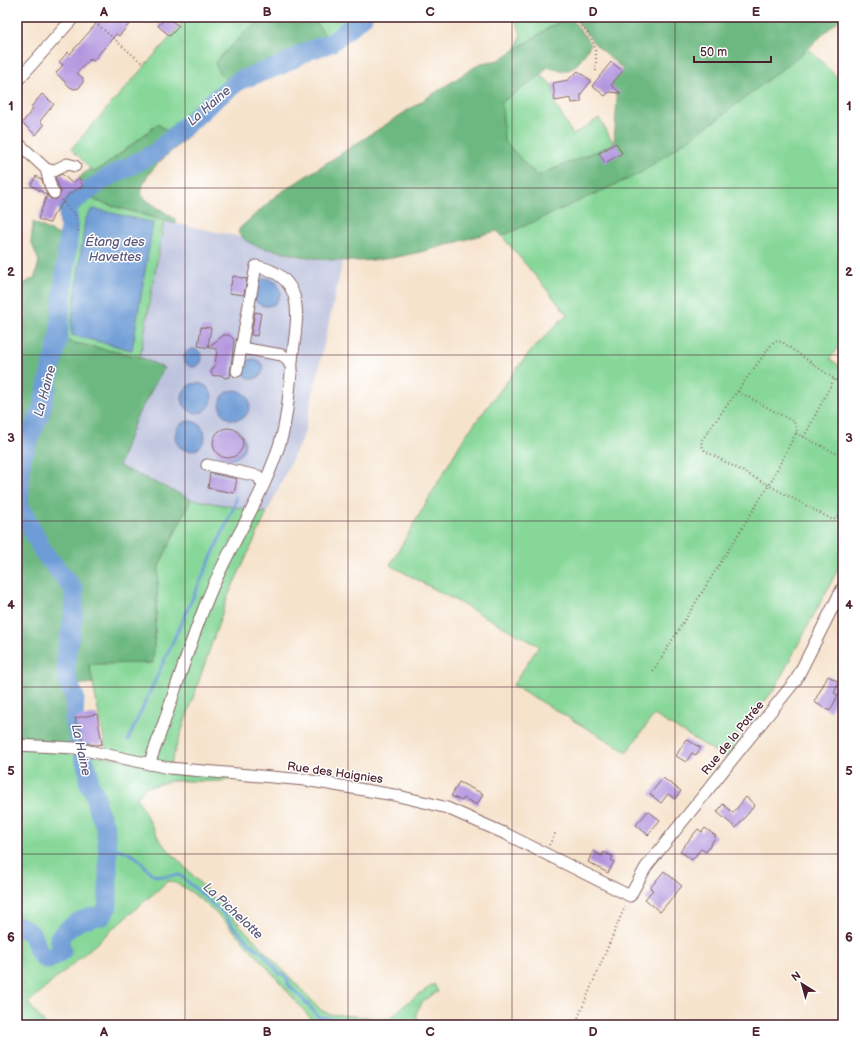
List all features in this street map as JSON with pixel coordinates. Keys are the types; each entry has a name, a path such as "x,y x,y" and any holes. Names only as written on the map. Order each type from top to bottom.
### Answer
{"street":[{"path":"17,81 74,17"},
{"path":"17,142 46,169 54,171 67,164 75,166"},
{"path":"46,169 50,188 54,193"},
{"path":"150,764 208,598 263,485 282,436 298,320 298,305 289,284 280,275 268,268 256,266 237,371"},
{"path":"242,348 282,356 286,358 292,368"},
{"path":"207,465 258,476 263,485"},
{"name":"Rue de la Potrée","path":"630,896 646,867 796,680 843,587"},
{"name":"Rue des Haignies","path":"17,745 75,748 150,764 201,772 305,780 394,794 447,808 545,853 630,896"}],"path":[{"path":"89,17 142,63"},
{"path":"574,17 594,43 596,50 596,71"},
{"path":"67,206 76,216 79,234"},
{"path":"843,385 777,340 771,343 701,441 707,452 832,520 838,517 843,507"},
{"path":"804,437 834,379"},
{"path":"653,671 769,485 796,433 797,429 794,422 737,391"},
{"path":"796,433 843,457"},
{"path":"545,853 556,832"},
{"path":"575,1025 630,896"}],"shaded area":[{"path":"164,221 241,237 253,245 306,258 343,260 304,434 267,513 191,499 119,466 136,418 163,368 140,357"}],"green space":[{"path":"180,17 217,17 220,20 223,17 277,17 262,19 308,48 328,40 313,17 373,17 349,31 329,49 248,82 226,99 182,142 158,124 103,167 94,172 71,149 181,25 177,21"},
{"path":"277,17 313,17 328,40 308,48 278,64 231,80 222,76 218,71 215,62 256,21"},
{"path":"512,17 566,17 516,49 520,39 520,29"},
{"path":"566,17 570,17 591,44 578,63 574,67 563,70 556,70 547,67 541,75 502,102 504,141 537,176 614,144 617,99 612,84 623,69 594,43 574,17 842,17 805,51 719,118 639,174 502,236 497,231 436,248 390,258 363,261 339,261 290,254 261,247 246,240 238,232 240,228 277,195 481,63 499,60"},
{"path":"808,48 843,83 843,342 830,359 843,368 843,560 774,690 737,735 743,739 728,759 654,715 627,752 513,685 539,646 390,565 465,436 529,353 567,314 502,236 520,227"},
{"path":"541,75 553,86 555,104 573,135 599,118 614,144 537,176 504,141 502,102"},
{"path":"158,124 182,142 151,172 146,179 141,194 145,199 175,219 176,224 96,201 79,178 90,168 94,172 103,167"},
{"name":"Étang des Havettes","path":"89,195 96,201 164,221 140,357 65,341 74,251 68,249 59,235 73,209"},
{"path":"33,222 59,235 68,249 74,250 65,341 140,357 164,368 136,418 119,466 191,499 159,566 153,663 89,664 93,683 67,686 73,697 72,723 78,745 17,745 17,344 27,313 17,309 17,288 35,277 39,261 31,242"},
{"path":"191,499 267,513 228,596 169,768 107,755 89,664 153,663 159,566"},
{"path":"17,748 50,748 238,778 214,781 173,781 145,787 137,798 160,841 321,1010 329,1014 389,1019 408,1002 434,984 438,992 424,1000 416,1014 420,1025 316,1025 267,967 223,920 202,901 183,887 168,881 28,1003 46,1025 17,1025"}],"water":[{"name":"Étang des Havettes","path":"92,209 153,223 132,350 72,335 71,328 85,220"},
{"path":"268,278 277,283 281,293 276,303 270,306 265,306 254,300 259,280"},
{"path":"189,349 197,349 202,354 200,365 197,367 189,367 184,362 184,354"},
{"path":"253,359 260,362 263,369 260,376 253,379 246,376 243,369 246,362"},
{"path":"197,383 203,384 211,392 211,404 203,412 197,413 191,412 183,404 182,398 183,392 191,384"},
{"path":"235,390 246,394 250,405 246,416 235,420 224,416 220,405 224,394"},
{"path":"190,421 201,425 205,436 201,447 190,451 179,447 175,436 179,425"},
{"path":"230,429 241,433 245,444 241,455 230,459 219,455 215,444 219,433"}],"building":[{"path":"102,17 125,17 131,22 119,36 116,34 93,61 90,59 77,73 83,78 83,82 79,88 74,89 56,73 63,65 59,62 68,52 70,54"},
{"path":"166,17 179,26 170,36 158,26"},
{"path":"611,62 623,71 611,85 621,93 609,92 605,96 592,86"},
{"path":"578,71 591,81 581,94 581,102 572,103 571,98 555,101 553,83 568,80"},
{"path":"42,94 54,104 40,121 44,125 36,135 22,123 33,109 31,107"},
{"path":"616,143 622,153 605,163 599,153"},
{"path":"62,174 72,183 79,178 83,186 69,194 54,214 50,223 38,219 47,195 31,185 36,176 42,180 48,197 51,199 57,199 61,192 55,177"},
{"path":"233,276 247,279 244,295 229,293"},
{"path":"255,312 261,313 257,336 251,335"},
{"path":"201,327 211,328 208,347 224,335 229,335 234,339 230,377 225,378 221,375 212,375 211,371 215,366 217,349 198,346"},
{"path":"228,428 239,432 243,443 239,454 228,458 217,454 213,443 217,432"},
{"path":"210,473 237,479 234,493 208,488"},
{"path":"828,676 839,682 834,693 838,695 830,711 814,702"},
{"path":"97,714 102,744 96,745 83,743 75,718"},
{"path":"686,739 701,748 696,755 692,753 686,762 676,756"},
{"path":"663,778 681,791 675,799 668,794 661,803 650,794"},
{"path":"459,782 483,794 477,805 464,798 462,801 451,796"},
{"path":"746,797 755,805 736,828 717,812 723,804 733,813"},
{"path":"648,811 660,820 648,835 636,825"},
{"path":"705,828 716,836 706,852 701,849 692,860 680,851 698,829 702,832"},
{"path":"593,851 602,856 604,852 613,857 611,860 614,862 608,873 588,862"},
{"path":"664,871 682,886 660,912 645,899 653,890 650,888"}],"waterway":[{"name":"La Haine","path":"17,927 19,926 30,933 35,940 38,951 48,960 62,951 59,938 68,929 84,919 102,916 108,906 108,855 105,826 96,805 96,796 88,782 89,775 74,721 75,697 69,685 66,671 66,656 74,614 74,589 44,553 19,505 22,457 41,411 58,340 69,231 68,209 71,203 105,179 155,153 213,101 240,80 279,66 310,50 331,43 363,17"},
{"path":"128,740 235,505 236,497"},
{"name":"La Pichelotte","path":"108,848 121,850 135,856 154,875 180,875 224,914 231,924 254,947 262,952 280,974 283,974 288,980 288,984 313,1010 324,1025"},
{"path":"320,1017 386,1025"}]}
